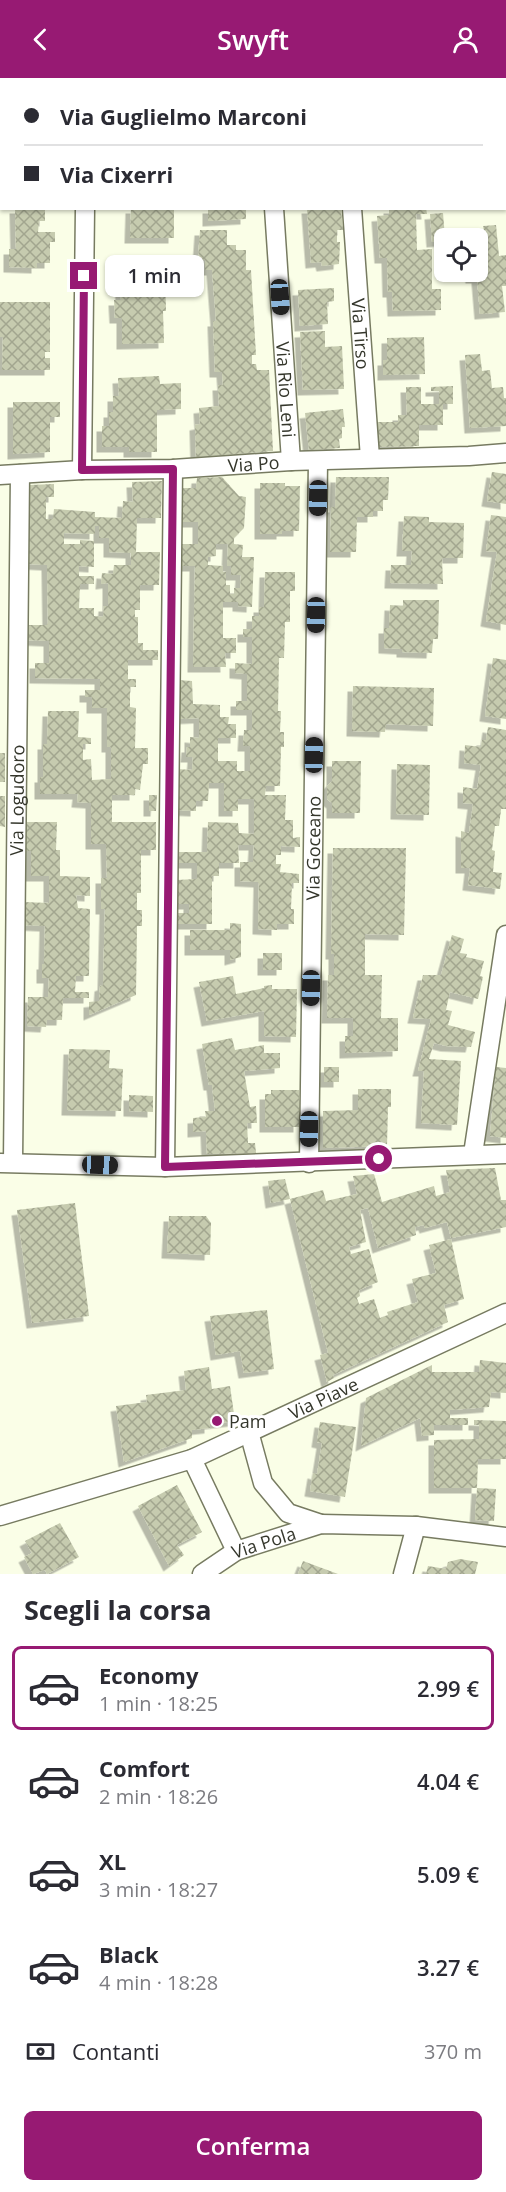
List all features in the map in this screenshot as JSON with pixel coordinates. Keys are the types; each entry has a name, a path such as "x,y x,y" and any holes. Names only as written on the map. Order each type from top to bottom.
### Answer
{"street":[{"path":"82,470 85,210"},
{"name":"Via Rio Leni","path":"274,210 291,461"},
{"name":"Via Tirso","path":"352,210 370,458"},
{"name":"Via Po","path":"0,475 506,453"},
{"name":"Via Goceano","path":"309,1163 318,461"},
{"path":"165,1167 173,469"},
{"name":"Via Logudoro","path":"6,1163 20,474"},
{"path":"473,1154 506,935"},
{"path":"6,1163 165,1167 506,1154"},
{"name":"Via Piave","path":"0,1516 192,1459 506,1313"},
{"name":"Via Pola","path":"249,1432 262,1483 288,1513 321,1524 416,1526 506,1537"},
{"name":"Via Pola","path":"192,1459 236,1551 321,1524"},
{"path":"403,1574 416,1526"},
{"path":"202,1574 236,1551"}],"building":[{"path":"15,210 45,210 45,221 39,221 38,232 55,232 55,242 50,242 50,263 37,263 37,268 9,267 9,249 16,249"},
{"path":"131,210 174,210 174,238 130,238"},
{"path":"208,210 246,210 246,219 208,221"},
{"path":"307,210 341,210 343,230 337,230 337,242 340,242 339,264 322,266 321,262 311,263"},
{"path":"389,210 426,210 427,214 416,214 417,250 432,249 432,289 441,289 441,310 393,311 392,292 388,292 387,258 380,258 377,216 389,215"},
{"path":"443,213 444,228 434,228 434,242 432,242 430,214"},
{"path":"496,225 499,256 506,255 506,286 502,286 505,312 480,314 477,282 488,282 488,228 483,226"},
{"path":"200,230 227,230 227,245 236,245 236,250 246,250 246,270 251,270 256,355 252,355 252,364 256,364 257,370 269,370 273,451 196,457 195,425 200,424 199,408 219,406 218,385 223,385 222,372 215,372 213,321 216,321 212,270 205,270 205,260 198,259"},
{"path":"165,268 164,343 122,344 122,318 115,318 114,300 121,300 120,270"},
{"path":"334,288 334,301 327,302 328,324 300,326 298,290"},
{"path":"0,302 50,302 50,352 45,352 45,358 50,358 50,370 2,370 3,337 0,337"},
{"path":"325,331 325,347 342,346 344,389 303,390 300,332"},
{"path":"424,337 425,374 383,375 383,360 387,360 387,338"},
{"path":"480,354 482,371 490,370 492,388 503,387 504,398 506,398 506,426 470,428 465,355"},
{"path":"159,376 160,384 181,383 181,409 157,410 157,452 129,452 129,447 102,447 102,426 109,426 109,412 113,412 113,396 119,396 118,378"},
{"path":"453,386 453,404 443,404 443,425 419,425 419,446 378,447 376,422 398,422 398,415 407,415 406,387 421,387 421,404 439,404 439,391 431,391 431,387"},
{"path":"13,402 60,402 60,417 50,417 50,452 13,454"},
{"path":"343,409 345,427 342,427 342,438 339,439 340,448 309,450 305,413"},
{"path":"492,472 506,474 506,504 487,501"},
{"path":"222,477 239,496 246,497 244,528 234,538 234,544 243,545 242,557 254,557 252,607 238,606 238,602 223,602 223,638 236,638 236,653 225,653 226,667 193,667 195,566 180,566 181,544 198,544 198,522 181,522 182,488 196,488 197,478","holes":["216,544 228,544 227,566 231,566 231,575 241,575 240,588 234,588 234,594 230,594 230,585 226,585 226,572 223,572 223,566 208,565 208,557 216,556"]},
{"path":"336,477 389,477 388,500 383,500 383,511 373,511 373,517 357,517 356,552 330,552 331,507 335,507"},
{"path":"162,481 161,518 137,518 136,552 160,552 159,585 140,585 140,610 135,610 135,617 138,617 138,643 143,643 143,650 158,650 158,660 128,660 128,679 136,679 136,687 130,687 130,707 136,708 135,748 148,748 148,764 143,764 140,790 135,789 135,795 112,795 112,822 156,822 156,850 141,850 141,893 137,893 137,910 142,910 142,926 137,926 136,995 89,1015 89,1002 99,1001 100,986 103,985 105,909 101,909 101,878 107,878 106,844 91,844 91,803 77,802 78,794 40,794 40,777 43,777 43,744 47,744 48,711 79,711 78,737 91,738 91,744 83,744 83,760 91,759 92,780 111,779 111,747 107,747 107,708 92,708 92,697 85,697 85,690 100,690 100,679 35,678 35,663 49,663 49,641 27,640 28,625 48,625 47,565 29,564 30,485 54,484 54,497 46,497 46,519 53,519 54,509 95,512 95,517 122,518 123,501 133,502 132,482","holes":["95,526 99,526 99,538 109,538 109,552 131,553 131,565 114,565 113,574 102,573 101,584 108,583 108,606 104,606 103,617 94,616 94,608 79,608 80,584 94,584 94,576 79,576 79,566 94,567 94,541 80,540 80,544 64,544 64,533 95,534"]},
{"path":"260,483 285,483 285,486 300,486 299,531 260,534"},
{"path":"491,515 506,517 506,625 486,621 497,552 486,551"},
{"path":"404,516 429,517 429,522 464,523 463,558 442,558 443,584 390,583 391,565 411,565 412,551 402,551"},
{"path":"265,572 295,572 295,591 290,591 290,622 285,622 284,658 279,658 278,711 281,711 280,732 284,732 284,747 281,747 280,786 266,786 265,795 286,795 285,820 293,820 293,838 300,837 300,847 281,846 281,855 276,855 276,864 281,864 280,872 299,874 299,883 292,883 291,909 294,909 294,924 277,924 277,930 258,929 259,882 240,881 240,862 253,862 254,845 238,845 239,863 219,863 219,876 212,876 212,924 175,924 175,913 189,913 189,904 176,904 176,880 197,879 197,863 176,863 176,852 207,852 208,822 238,823 239,833 254,834 254,799 238,799 238,811 224,811 224,783 209,783 208,801 196,801 196,811 176,810 177,769 192,770 193,757 186,757 187,747 190,747 190,737 199,738 199,718 178,719 178,680 192,681 193,704 220,705 220,717 229,717 228,724 236,724 236,738 218,738 218,761 237,761 237,771 250,771 250,746 243,746 244,730 252,730 252,710 236,710 236,701 247,701 247,674 235,673 235,663 252,664 252,637 243,637 243,629 252,629 252,616 259,616 259,607 264,607"},
{"path":"403,600 439,600 438,639 433,639 432,653 402,652 402,649 384,648 384,628 389,628 390,605 403,606"},
{"path":"493,658 506,660 506,719 485,716"},
{"path":"353,686 434,688 433,726 386,724 385,732 352,731"},
{"path":"488,727 506,730 506,809 501,809 499,826 495,826 492,850 495,851 493,872 502,873 500,889 468,885 470,868 461,868 461,831 469,833 473,804 463,803 463,787 477,789 481,765 464,763 465,745 481,747 482,740 486,740"},
{"path":"0,753 5,753 5,782 0,782"},
{"path":"332,761 361,761 360,813 332,813 332,803 327,799 327,786 332,781"},
{"path":"397,764 430,765 429,815 396,814"},
{"path":"149,795 157,795 156,811 149,811"},
{"path":"0,796 5,796 5,827 0,826"},
{"path":"25,822 57,822 56,850 60,850 60,876 90,877 90,896 76,895 78,908 90,909 89,976 76,976 75,992 89,992 89,998 63,998 62,1020 47,1020 46,1027 27,1026 28,997 48,997 49,978 42,978 45,926 24,925 24,902 49,903 49,876 31,876 31,851 25,851"},
{"path":"333,848 406,848 404,935 365,934 365,975 382,975 381,1018 398,1018 398,1051 345,1053 345,1036 353,1036 353,1018 327,1018 328,975 334,975 334,954 331,954"},
{"path":"230,923 241,924 241,957 230,960 230,950 190,950 190,930 230,930"},
{"path":"452,935 464,939 460,953 467,954 466,957 484,961 478,999 450,992 446,1010 452,1011 448,1025 475,1032 471,1047 434,1043 429,1059 461,1061 457,1125 421,1123 424,1071 418,1071 431,1019 413,1018 423,975 441,975"},
{"path":"263,953 282,953 282,970 263,970"},
{"path":"233,976 236,994 272,985 272,989 297,989 296,1037 264,1036 264,1011 207,1021 199,982"},
{"path":"232,1038 235,1050 264,1045 264,1053 280,1053 280,1068 244,1071 250,1107 256,1106 257,1123 247,1123 248,1143 255,1143 256,1153 207,1154 206,1131 193,1132 193,1118 206,1117 205,1111 215,1111 212,1085 209,1085 202,1044"},
{"path":"69,1049 110,1050 109,1068 123,1069 121,1111 67,1110"},
{"path":"324,1067 339,1067 339,1082 324,1082"},
{"path":"496,1067 506,1068 506,1138 490,1136"},
{"path":"358,1089 391,1089 387,1146 323,1148 323,1111 358,1110"},
{"path":"271,1090 299,1090 299,1127 265,1127 265,1094 271,1094"},
{"path":"129,1095 153,1096 153,1112 129,1111"},
{"path":"495,1168 501,1200 506,1200 506,1227 451,1238 447,1222 425,1228 424,1225 415,1227 416,1235 378,1248 368,1208 360,1210 366,1242 349,1247 351,1254 369,1249 378,1282 359,1290 360,1296 357,1298 359,1304 374,1299 380,1318 388,1315 387,1312 418,1302 412,1279 436,1273 429,1245 451,1239 464,1299 444,1305 448,1322 333,1375 334,1378 327,1382 320,1355 328,1353 290,1199 323,1190 326,1201 357,1194 353,1176 374,1174 382,1202 434,1186 436,1196 450,1192 446,1170"},
{"path":"285,1179 290,1199 271,1203 268,1181"},
{"path":"75,1203 89,1316 32,1323 17,1210"},
{"path":"169,1216 206,1216 211,1223 210,1255 167,1253"},
{"path":"267,1310 274,1369 244,1373 240,1351 216,1355 210,1316"},
{"path":"480,1360 506,1363 506,1393 491,1392 489,1407 450,1410 450,1418 468,1418 468,1425 434,1425 434,1435 422,1436 420,1418 361,1446 366,1398 432,1365 432,1372 479,1372"},
{"path":"209,1367 212,1389 230,1386 235,1421 210,1424 210,1428 192,1430 192,1438 124,1462 116,1406 147,1402 146,1395 186,1390 184,1371"},
{"path":"474,1420 506,1421 506,1459 478,1459 477,1488 434,1488 434,1440 479,1439 479,1425 474,1425"},
{"path":"320,1422 356,1427 345,1497 310,1491 313,1473 317,1474 322,1443 317,1442"},
{"path":"177,1485 202,1532 177,1545 184,1555 169,1566 138,1506"},
{"path":"477,1488 496,1489 494,1521 475,1520"},
{"path":"60,1523 79,1557 47,1574 45,1570 33,1574 24,1557 32,1553 25,1541"},
{"path":"460,1559 478,1562 475,1574 426,1574 428,1566 446,1569 448,1562"},
{"path":"303,1561 338,1574 298,1574"}],"place":[{"name":"Pam","path":"217,1421"}],"route":[{"path":"84,276 82,470 173,469 165,1167 379,1159"}]}
